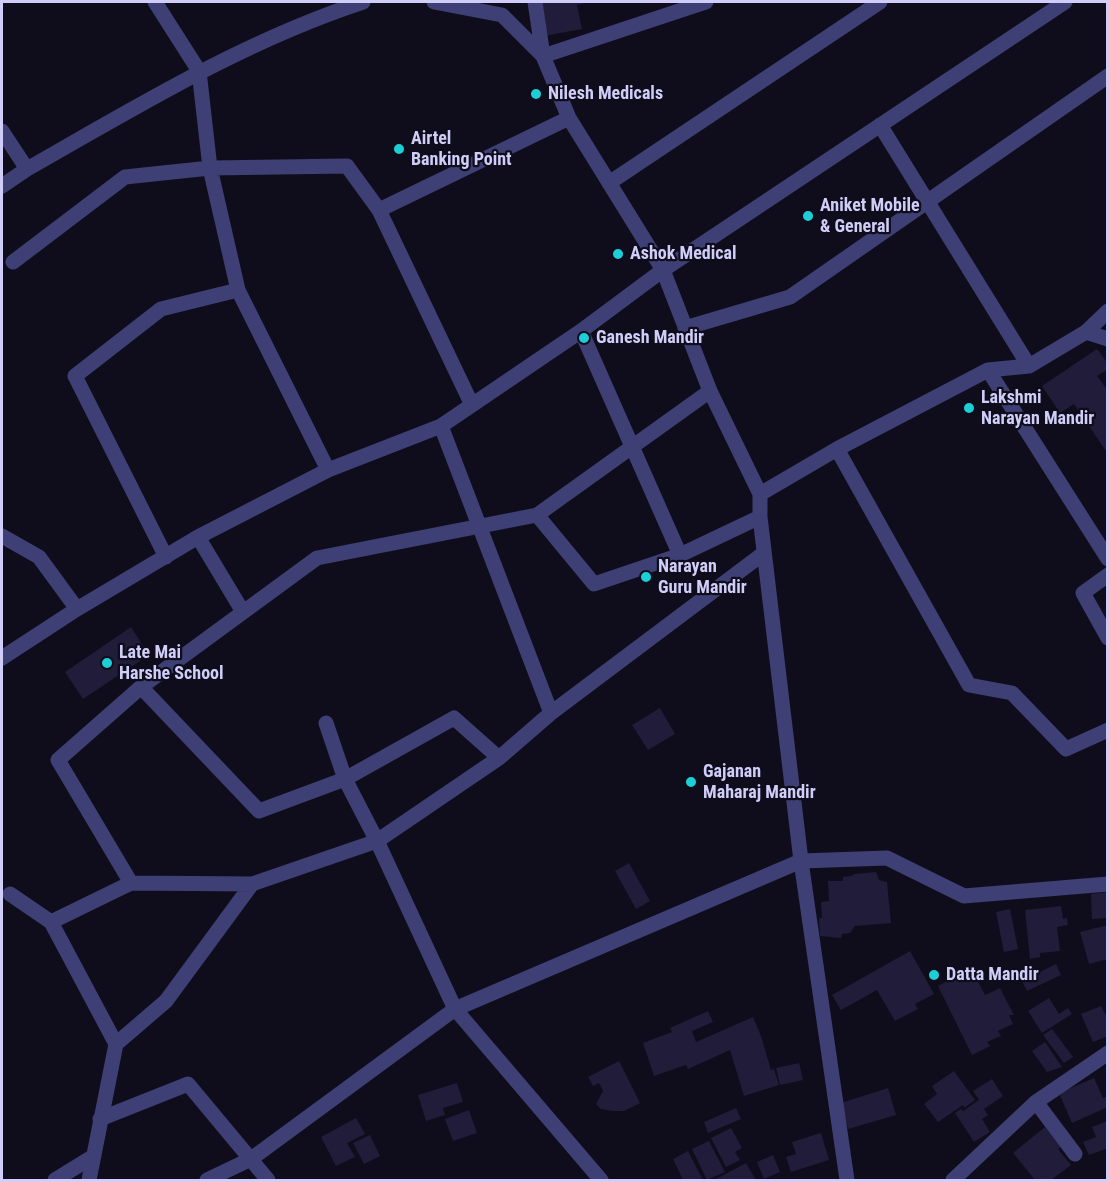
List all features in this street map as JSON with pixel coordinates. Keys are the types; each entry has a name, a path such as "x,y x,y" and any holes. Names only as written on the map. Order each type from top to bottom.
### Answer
{"street":[{"path":"155,2 199,71 210,168 238,290 328,470"},
{"path":"2,186 27,169 199,71 327,7 363,2"},
{"path":"434,2 502,15 543,56"},
{"path":"535,2 543,56 569,118 663,270 710,391 759,494 764,554 801,861 847,1180"},
{"path":"543,56 706,2"},
{"path":"609,183 880,2"},
{"path":"2,658 77,609 198,537 328,470 441,426 581,331 663,270 1065,2"},
{"path":"685,328 790,297 1107,76"},
{"path":"379,210 569,118"},
{"path":"880,125 1029,366"},
{"path":"2,131 27,169"},
{"path":"13,262 125,177 210,168 347,166 379,210 472,405"},
{"path":"165,557 75,376 161,309 238,290"},
{"path":"759,494 837,449 988,370 1029,366 1086,332 1107,311"},
{"path":"581,331 680,555"},
{"path":"1086,332 1107,339"},
{"path":"988,370 1107,559"},
{"path":"131,883 58,760 141,687 317,558 537,515 710,391"},
{"path":"441,426 551,713"},
{"path":"837,449 969,685 1012,693 1066,749 1107,730"},
{"path":"537,515 594,584 680,555 760,517"},
{"path":"2,536 39,557 77,609"},
{"path":"198,537 243,612"},
{"path":"51,922 131,883 252,884 377,841 499,758 551,713 764,554"},
{"path":"1107,575 1083,593 1107,638"},
{"path":"141,687 259,811 345,778 454,718 499,758"},
{"path":"326,723 345,778 377,841 455,1009 601,1180"},
{"path":"207,1180 251,1159 455,1009 801,861 886,858 964,896 1107,884"},
{"path":"89,1180 116,1044 166,1001 252,884"},
{"path":"4,891 51,922 116,1044"},
{"path":"953,1180 1036,1101 1107,1053"},
{"path":"100,1119 188,1084 267,1180"},
{"path":"1036,1101 1075,1154"},
{"path":"55,1180 94,1156"}],"building":[{"path":"538,2 589,2 577,5 582,29 544,36"},
{"path":"1097,349 1108,364 1108,369 1097,376 1108,391 1108,454 1074,404 1060,413 1042,386"},
{"name":"Late Mai Harshe School","path":"131,627 149,655 83,699 65,672"},
{"path":"660,708 675,734 648,750 632,725"},
{"path":"629,863 650,901 636,909 615,871"},
{"path":"876,872 879,880 887,882 891,923 855,926 850,933 842,934 841,938 820,936 821,902 829,901 828,881 843,881 843,877 854,874"},
{"path":"1108,892 1108,918 1092,919 1091,894"},
{"path":"1061,906 1063,919 1067,918 1068,925 1057,927 1060,951 1040,953 1040,957 1030,959 1025,910"},
{"path":"1010,909 1018,949 1004,952 996,912"},
{"path":"1108,925 1108,959 1089,964 1080,932"},
{"path":"910,951 934,994 915,1004 918,1009 895,1021 877,990 841,1010 832,995"},
{"path":"1056,964 1061,975 1027,991 1022,981"},
{"path":"970,966 985,995 1000,988 1014,1015 1009,1015 1013,1024 998,1031 1001,1036 987,1042 990,1046 972,1055 938,986 961,974 959,971"},
{"path":"1049,998 1059,1014 1068,1008 1072,1014 1042,1033 1028,1011"},
{"path":"1101,1006 1108,1020 1108,1036 1093,1042 1081,1014"},
{"path":"708,1011 713,1022 692,1031 696,1042 753,1017 771,1070 774,1069 779,1085 744,1096 730,1050 688,1069 686,1065 654,1076 643,1043 672,1032 670,1028"},
{"path":"1052,1029 1073,1057 1064,1063 1043,1035"},
{"path":"1045,1042 1062,1067 1047,1072 1032,1051"},
{"path":"619,1061 640,1103 624,1111 601,1109 596,1104 603,1091 599,1083 593,1086 588,1077"},
{"path":"799,1063 803,1080 780,1085 776,1068"},
{"path":"954,1071 975,1100 964,1108 963,1105 938,1122 924,1104 937,1094 932,1086"},
{"path":"1094,1078 1103,1098 1108,1096 1108,1107 1072,1123 1059,1093"},
{"path":"992,1079 1003,1096 984,1109 988,1115 982,1119 990,1132 974,1142 955,1113 961,1109 963,1111 979,1100 973,1091"},
{"path":"457,1083 463,1102 443,1108 445,1115 426,1121 418,1095"},
{"path":"888,1088 896,1115 848,1129 841,1103"},
{"path":"736,1108 741,1119 708,1133 704,1122"},
{"path":"469,1110 477,1133 453,1141 445,1119"},
{"path":"356,1118 365,1134 347,1143 355,1157 336,1166 321,1137"},
{"path":"1108,1121 1108,1148 1089,1155 1083,1142 1096,1137 1092,1127"},
{"path":"1045,1127 1061,1147 1058,1149 1071,1165 1051,1180 1035,1180 1013,1153"},
{"path":"731,1128 742,1148 735,1152 740,1160 726,1167 711,1138"},
{"path":"821,1133 829,1160 791,1172 786,1157 796,1154 792,1142"},
{"path":"370,1135 380,1156 364,1164 353,1143"},
{"path":"709,1141 725,1172 707,1180 692,1149"},
{"path":"688,1151 703,1180 683,1180 673,1159"},
{"path":"773,1155 780,1172 764,1179 757,1162"},
{"path":"746,1163 756,1180 714,1180"}],"place":[{"name":"Nilesh Medicals","path":"536,94"},
{"name":"Airtel Banking Point","path":"399,149"},
{"name":"Aniket Mobile & General","path":"808,216"},
{"name":"Ashok Medical","path":"618,254"},
{"name":"Ganesh Mandir","path":"584,338"},
{"name":"Lakshmi Narayan Mandir","path":"969,408"},
{"name":"Narayan Guru Mandir","path":"646,577"},
{"name":"Late Mai Harshe School","path":"107,663"},
{"name":"Gajanan Maharaj Mandir","path":"691,782"},
{"name":"Datta Mandir","path":"934,975"}]}
